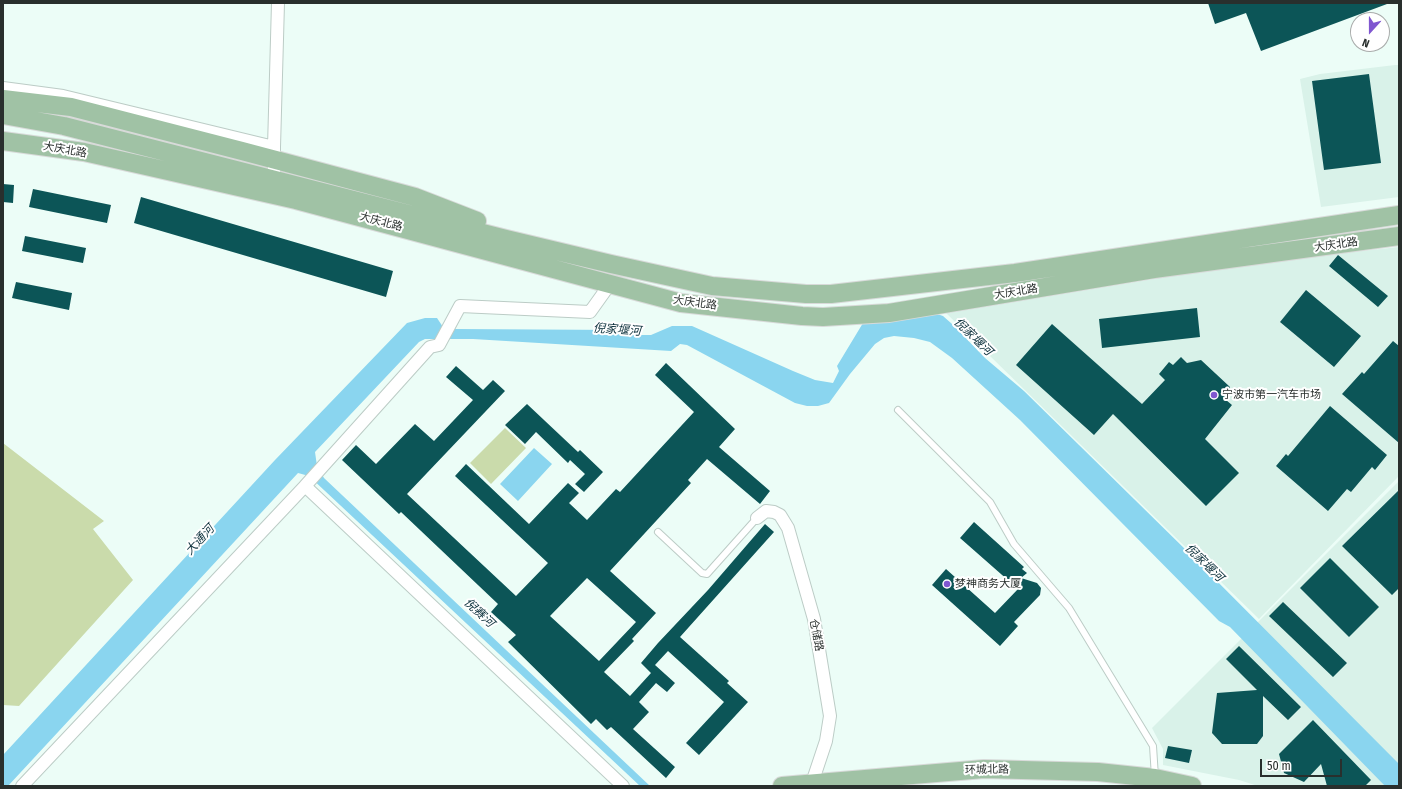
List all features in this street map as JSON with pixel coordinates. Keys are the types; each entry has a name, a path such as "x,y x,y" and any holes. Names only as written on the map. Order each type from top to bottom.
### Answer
{"main road":[{"path":"3,99 71,107 274,153 415,197 499,230 506,240"},
{"path":"3,115 64,126 275,188"},
{"name":"大庆北路","path":"3,141 84,152 275,188 712,286 806,294 832,294 1015,273 1399,215"},
{"name":"大庆北路","path":"275,188 384,223 681,303 823,317 889,313 1154,269 1399,236"},
{"name":"环城北路","path":"782,786 984,769 1098,772 1155,778 1192,786"}],"street":[{"path":"275,188 274,153 278,3"},
{"path":"3,88 63,96 274,153"},
{"path":"22,786 305,486 430,347 439,345 460,306 590,312 610,284"},
{"path":"305,486 623,786"},
{"name":"仓储路","path":"757,518 766,511 774,512 780,515 788,528 814,619 830,716 826,741 812,783"}],"lane":[{"path":"898,410 990,502 1014,544 1069,608 1153,746 1155,778"},
{"path":"658,532 702,573 707,574 757,518"}],"shaded area":[{"path":"1399,65 1399,197 1321,207 1300,79 1320,74"},
{"name":"宁波市第一汽车市场","path":"1399,247 1399,476 1259,619 946,313 1250,263"},
{"path":"1399,481 1399,786 1258,786 1239,780 1163,765 1163,749 1152,728"}],"green space":[{"path":"505,428 526,448 491,484 470,463"},
{"path":"3,443 104,521 93,529 133,580 19,706 3,705"}],"water":[{"name":"倪家堰河","path":"937,314 943,316 985,358 1024,391 1189,553 1399,764 1399,786 1385,786 1230,627 1219,621 1020,420 952,358 930,342 914,338 894,336 884,338 875,344 850,374 829,403 818,406 807,406 795,403 687,345 680,344 671,351 473,339 425,339 419,342 315,452 317,466 324,478 650,786 640,786 309,476 298,473 8,786 3,786 3,755 275,460 407,323 425,318 437,318 443,327 456,329 619,330 640,335 651,335 672,326 692,326 815,380 833,383 839,371 837,366 863,323"},
{"path":"534,448 552,464 518,501 500,484"}],"building":[{"path":"1208,3 1387,3 1366,12 1350,12 1350,18 1261,51 1246,13 1215,24"},
{"path":"1369,74 1381,163 1324,170 1312,81"},
{"path":"3,184 14,185 13,203 3,202"},
{"path":"33,189 111,205 107,223 29,207"},
{"path":"141,197 393,271 386,297 134,223"},
{"path":"25,236 86,248 83,263 22,251"},
{"path":"1338,255 1388,296 1378,307 1329,266"},
{"path":"16,282 72,293 69,310 12,298"},
{"path":"1306,290 1361,336 1334,367 1280,322"},
{"path":"1197,308 1200,337 1102,348 1099,319"},
{"path":"1052,324 1142,404 1165,380 1159,374 1169,362 1173,365 1181,357 1187,363 1201,360 1230,387 1226,400 1232,405 1205,439 1239,473 1206,506 1113,414 1094,435 1016,365"},
{"path":"1393,341 1399,346 1399,443 1342,394 1362,372 1364,374"},
{"path":"666,363 735,429 719,447 770,491 760,504 707,459 688,480 691,483 610,571 656,613 632,639 634,641 604,672 630,696 651,673 641,663 658,643 708,590 765,524 774,532 680,637 729,681 727,683 748,702 699,755 686,743 724,702 668,651 655,665 675,683 667,692 656,683 639,702 649,712 633,729 675,767 666,778 611,727 607,730 596,719 591,724 508,642 516,635 491,612 498,604 401,512 399,514 342,460 356,445 376,464 415,424 434,441 473,400 446,377 456,366 483,390 493,380 505,391 407,494 516,596 548,563 455,476 466,464 529,524 568,483 579,493 569,503 587,520 616,489 620,492 694,412 655,375","holes":["587,578 636,622 599,661 550,616"]},
{"path":"527,404 578,452 580,450 603,472 584,492 575,484 585,474 570,460 568,463 536,432 525,444 505,425"},
{"path":"1330,406 1387,455 1375,470 1372,467 1351,492 1347,489 1328,511 1276,466 1286,454 1288,456"},
{"path":"1399,490 1399,588 1392,595 1342,546"},
{"name":"梦神商务大厦","path":"974,522 1024,567 1022,569 1027,573 1021,578 1037,583 1041,588 1040,595 1014,622 1018,626 1000,646 932,585 946,569 995,613 1018,589 960,538"},
{"path":"1330,558 1379,607 1349,637 1300,588"},
{"path":"1283,602 1347,663 1333,677 1269,616"},
{"path":"1239,646 1301,707 1288,720 1263,696 1263,736 1257,744 1222,744 1212,733 1217,693 1257,690 1226,659"},
{"path":"1313,720 1371,780 1365,786 1327,786 1321,764 1304,782 1284,773 1279,754"},
{"path":"1168,746 1192,750 1189,763 1165,758"}],"place":[{"name":"宁波市第一汽车市场","path":"1214,395"},
{"name":"梦神商务大厦","path":"947,584"}],"water label":[{"name":"大通河","path":"200,540"},
{"name":"倪赛河","path":"479,613"}]}
